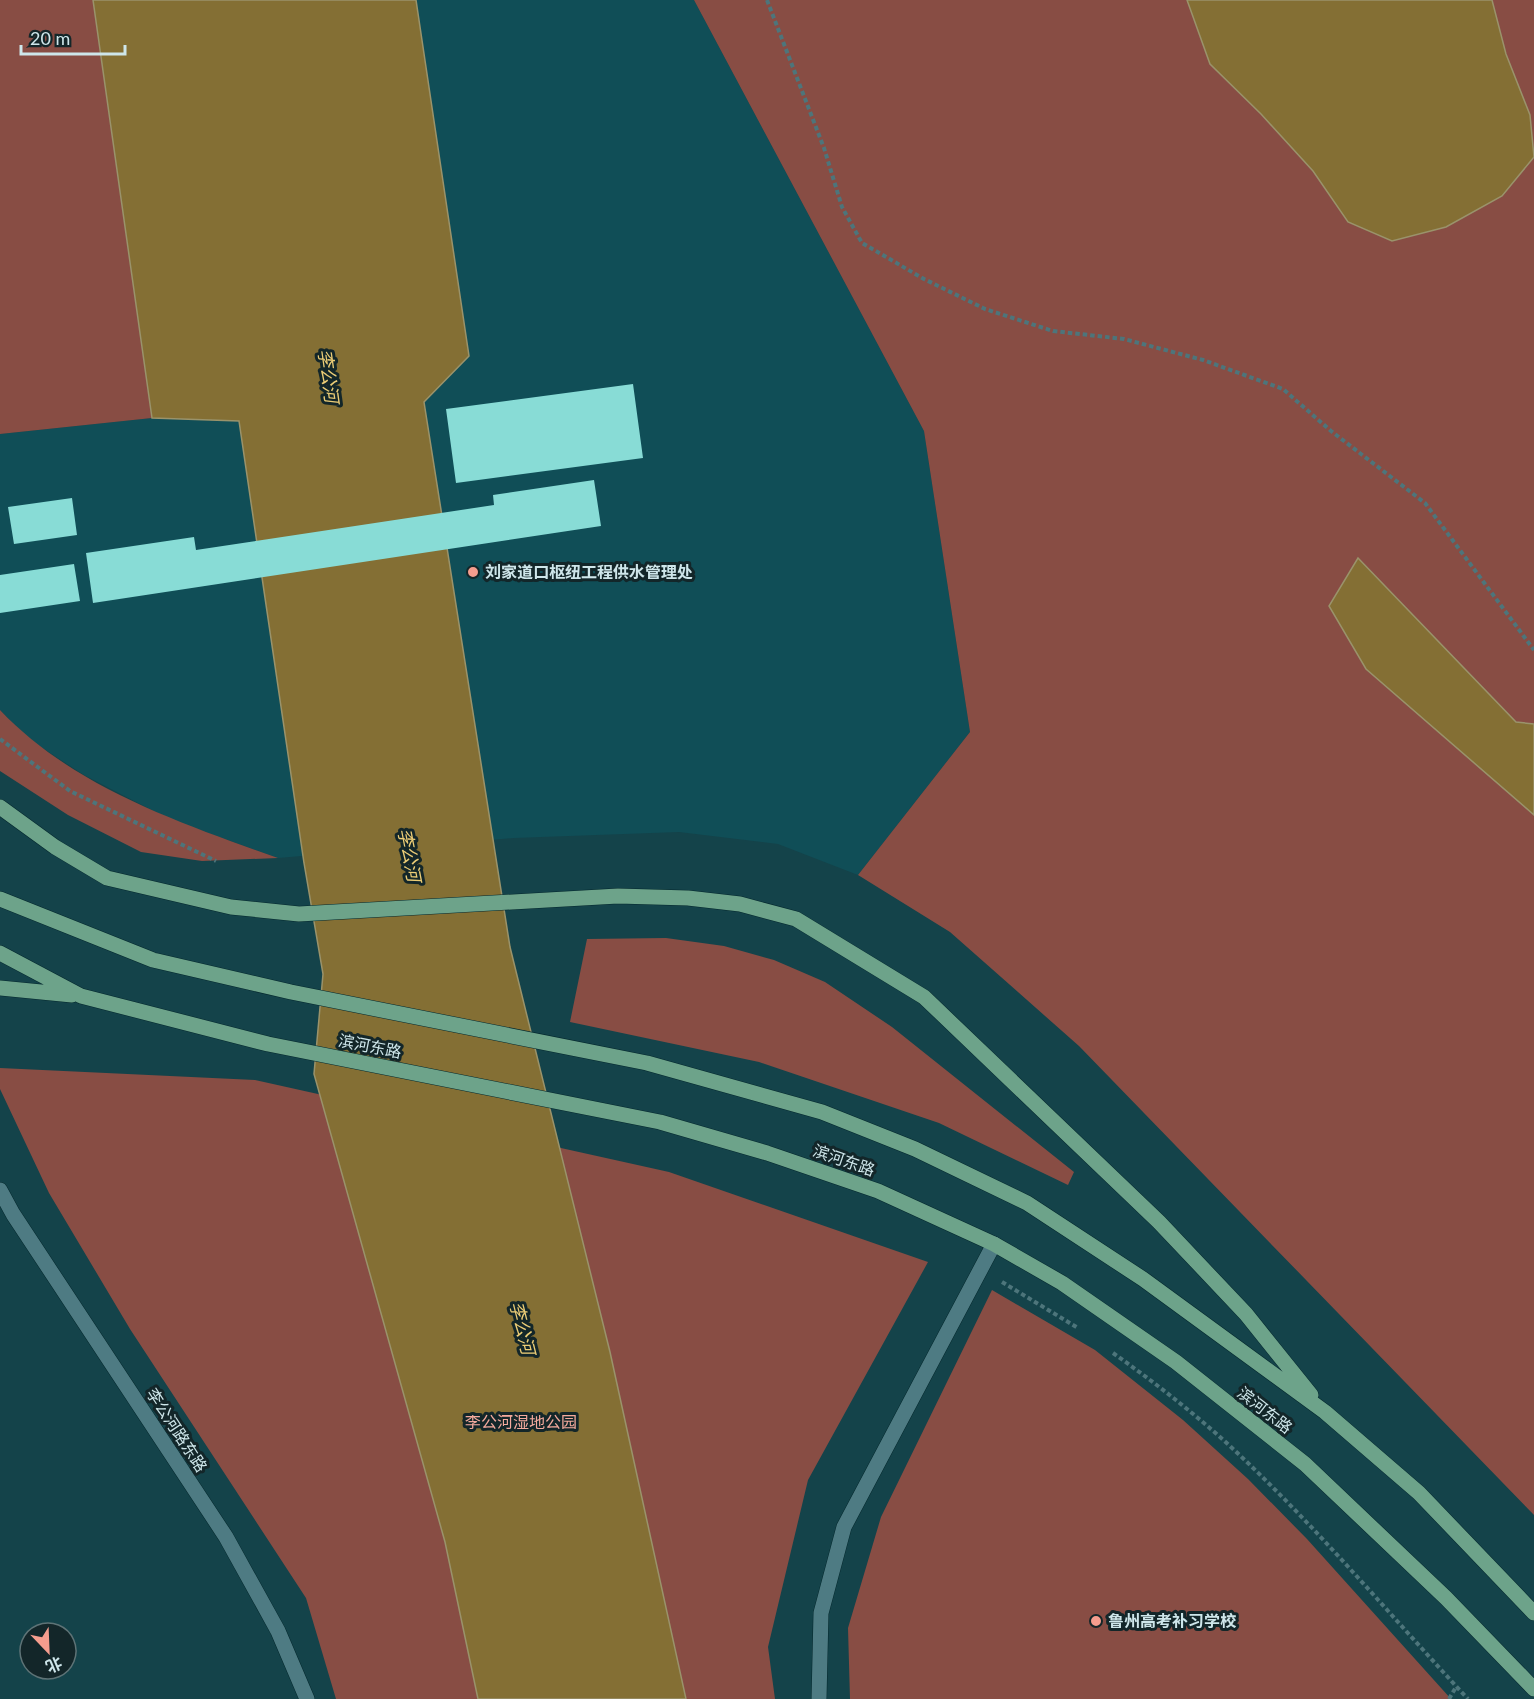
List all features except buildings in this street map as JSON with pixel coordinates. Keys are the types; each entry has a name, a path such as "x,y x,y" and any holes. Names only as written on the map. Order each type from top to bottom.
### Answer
{"main road":[{"path":"0,807 55,847 107,878 231,907 299,914 618,896 688,898 740,904 796,920 924,997 1159,1222 1246,1314 1324,1412"},
{"name":"滨河东路","path":"0,899 153,960 291,992 647,1063 822,1112 915,1149 1027,1203 1143,1280 1324,1412 1419,1493 1534,1614"},
{"name":"滨河东路","path":"0,953 81,996 268,1044 660,1122 767,1153 878,1191 994,1244 1062,1283 1176,1362 1305,1464 1446,1598 1534,1689"},
{"path":"0,988 81,996"}],"street":[{"name":"李公河路东路","path":"0,1190 13,1214 226,1537 278,1631 307,1699"},
{"path":"819,1699 821,1613 844,1527 994,1244"}],"path":[{"path":"767,0 824,148 842,207 862,243 924,279 985,309 1053,331 1124,339 1203,360 1283,389 1331,431 1425,503 1534,650"},
{"path":"0,740 70,791 216,861"},
{"path":"980,1271 1020,1292 1086,1334"},
{"path":"1112,1352 1164,1390 1231,1447 1312,1528 1468,1699"},
{"path":"1449,1699 1456,1687"}],"shaded area":[{"name":"刘家道口枢纽工程供水管理处","path":"93,0 694,0 924,431 970,732 858,875 778,844 679,832 514,838 278,858 169,819 84,775 27,738 0,710 0,434 152,418"}],"green space":[{"path":"0,0 93,0 152,418 0,434"},
{"path":"694,0 1534,0 1534,1515 1079,1046 950,932 858,875 970,732 924,431"},
{"path":"0,710 60,761 94,781 166,816 278,858 202,861 141,852 68,815 0,771"},
{"path":"666,938 724,946 774,960 825,982 892,1027 1074,1172 1068,1185 939,1123 759,1062 570,1022 587,939"},
{"name":"李公河湿地公园","path":"0,1068 255,1080 669,1172 928,1262 808,1480 768,1647 775,1699 336,1699 306,1598 130,1329 49,1193 0,1089"},
{"path":"992,1290 1095,1350 1183,1420 1248,1479 1307,1539 1451,1699 850,1699 848,1628 881,1517"}],"water":[{"name":"李公河","path":"93,0 416,0 469,356 424,402 510,947 610,1352 686,1699 478,1699 445,1542 314,1074 323,974 304,863 239,421 152,418"},
{"path":"1187,0 1492,0 1506,54 1530,115 1534,157 1502,196 1446,227 1392,241 1348,222 1313,171 1261,114 1210,64"},
{"path":"1358,558 1516,722 1534,724 1534,815 1366,669 1329,606"}],"place":[{"name":"刘家道口枢纽工程供水管理处","path":"473,572"},
{"name":"鲁州高考补习学校","path":"1096,1621"}]}
